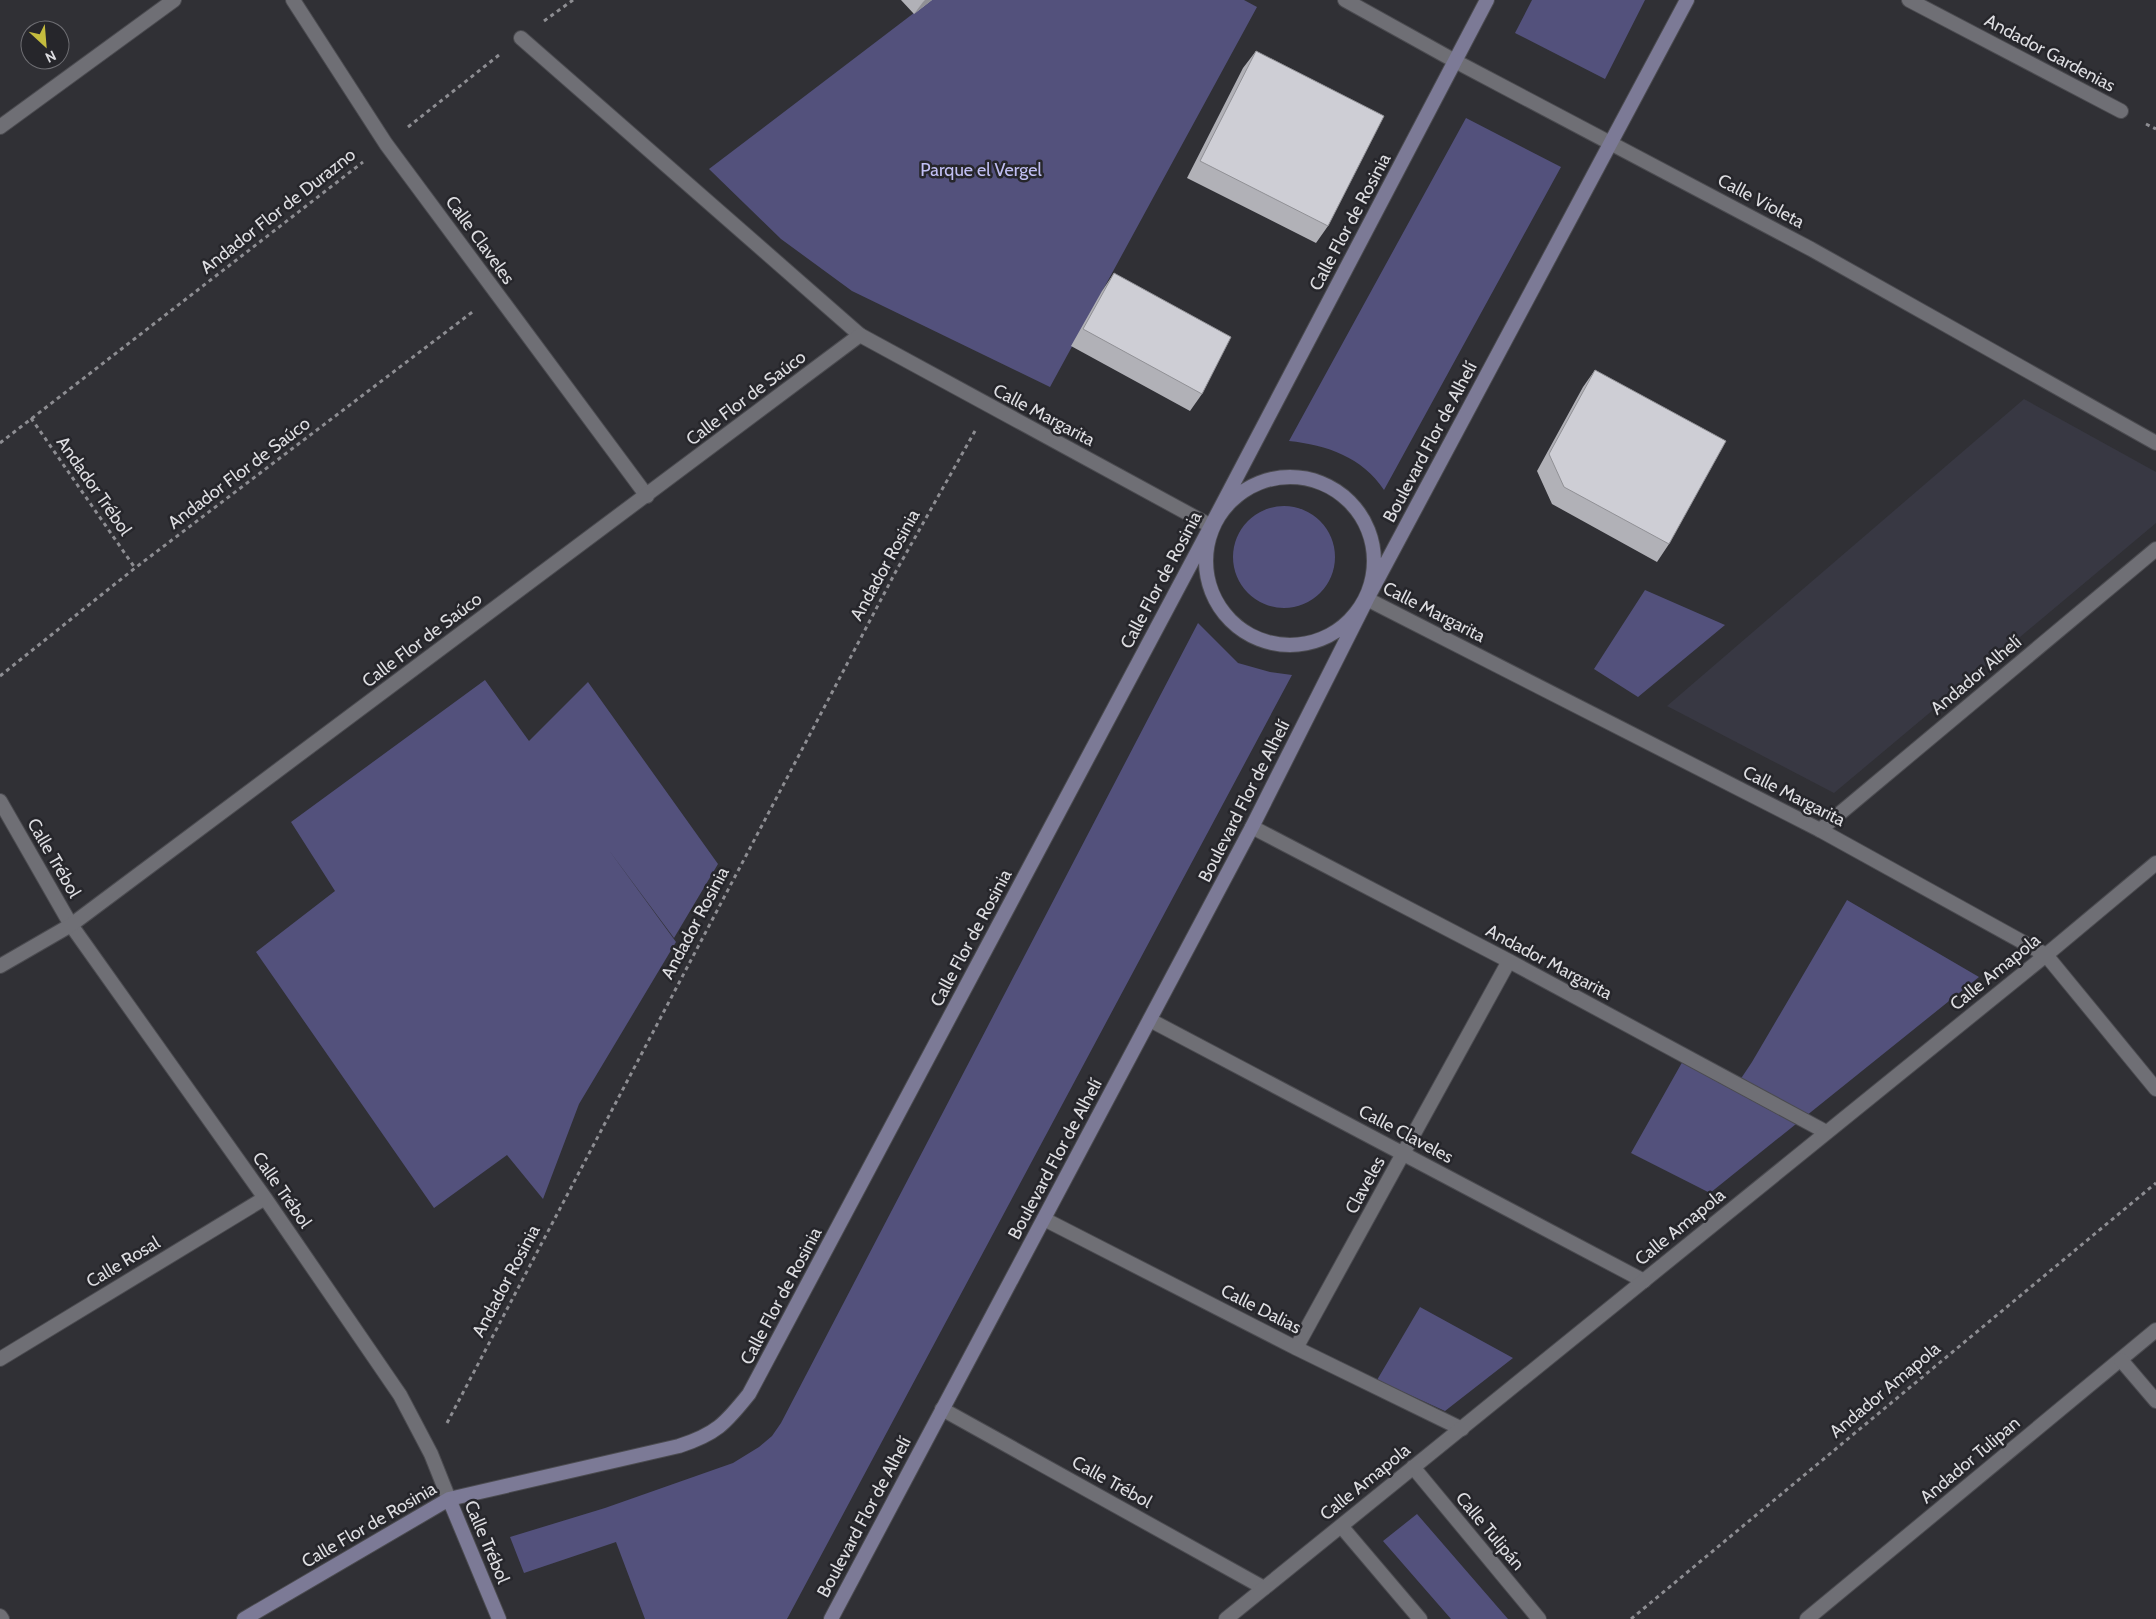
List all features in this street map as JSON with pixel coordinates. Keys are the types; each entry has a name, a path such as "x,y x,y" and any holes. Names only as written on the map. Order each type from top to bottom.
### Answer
{"main road":[{"name":"Calle Flor de Rosinia","path":"244,1619 449,1499 679,1446 702,1438 727,1421 749,1394 1211,526 1487,0"},
{"name":"Boulevard Flor de Alhelí","path":"831,1619 1252,827 1367,599 1687,0"},
{"name":"Calle Margarita","path":"1300,477 1326,485 1348,499 1364,520 1373,545 1374,571 1367,599 1350,619 1328,636 1302,644 1274,644 1248,634 1228,619 1214,598 1206,574 1211,526 1228,504 1249,488 1274,479 1300,477"},
{"name":"Calle Trébol","path":"449,1499 499,1619"}],"street":[{"path":"0,126 174,0"},
{"name":"Calle Claveles","path":"293,0 386,144 647,496"},
{"name":"Calle Violeta","path":"1345,0 1455,62 1811,249 2156,442"},
{"name":"Andador Gardenias","path":"1909,0 2121,111"},
{"name":"Calle Margarita","path":"521,38 860,336 1211,526"},
{"name":"Calle Flor de Saúco","path":"0,966 71,925 860,336"},
{"name":"Andador Alhelí","path":"1820,830 2156,549"},
{"name":"Calle Margarita","path":"1367,599 1820,830 2046,955 2156,1089"},
{"name":"Calle Trébol","path":"0,801 71,925 265,1198 400,1394 431,1454 449,1499"},
{"name":"Andador Margarita","path":"1252,827 1509,961 1826,1132"},
{"name":"Calle Amapola","path":"1226,1619 2046,955 2156,863"},
{"name":"Claveles","path":"1296,1348 1509,961"},
{"name":"Calle Claveles","path":"1150,1020 1644,1281"},
{"name":"Calle Rosal","path":"0,1359 265,1198"},
{"name":"Calle Dalias","path":"1044,1219 1296,1348 1462,1429"},
{"name":"Andador Tulipan","path":"1807,1619 2156,1330"},
{"path":"2121,1360 2156,1400"},
{"name":"Calle Trébol","path":"942,1409 1264,1588"},
{"name":"Calle Tulipán","path":"1413,1468 1539,1619"},
{"path":"1341,1526 1420,1619"}],"path":[{"name":"Andador Flor de Durazno","path":"0,443 521,38 573,0"},
{"name":"Andador Flor de Saúco","path":"0,676 135,568 496,294"},
{"name":"Andador Rosinia","path":"431,1454 890,582 989,407"},
{"name":"Andador Trébol","path":"31,418 135,568"},
{"name":"Andador Amapola","path":"1631,1619 2156,1183"}],"shaded area":[{"path":"2024,399 2156,472 2156,523 1834,793 1667,706"}],"green space":[{"name":"Parque el Vergel","path":"931,0 1244,0 1257,7 1050,387 852,291 781,239 709,169"},
{"path":"1532,0 1645,0 1605,79 1515,33"},
{"path":"1466,118 1561,167 1384,490 1365,469 1354,461 1317,446 1289,441"},
{"path":"1284,506 1304,510 1320,521 1331,537 1335,557 1331,577 1320,593 1304,604 1284,608 1264,604 1248,593 1237,577 1233,557 1237,537 1248,521 1264,510"},
{"path":"1645,590 1725,625 1638,697 1594,669"},
{"path":"1198,623 1238,663 1270,672 1292,675 787,1619 645,1619 616,1542 524,1573 510,1537 605,1508 733,1463 759,1447 772,1436 781,1423"},
{"path":"485,680 529,741 588,682 718,864 674,938 608,849 676,942 579,1104 543,1199 507,1155 434,1208 256,952 335,891 291,822"},
{"path":"1847,900 1979,977 1710,1193 1631,1153 1684,1059 1734,1089 1752,1062"},
{"path":"1420,1307 1513,1358 1445,1411 1377,1380"},
{"path":"1417,1514 1508,1619 1451,1619 1383,1541"}],"building":[{"path":"1256,51 1384,116 1328,226 1200,161"},
{"path":"1114,273 1231,337 1202,394 1083,329"},
{"path":"1595,370 1726,441 1669,544 1564,487 1549,454"}]}
